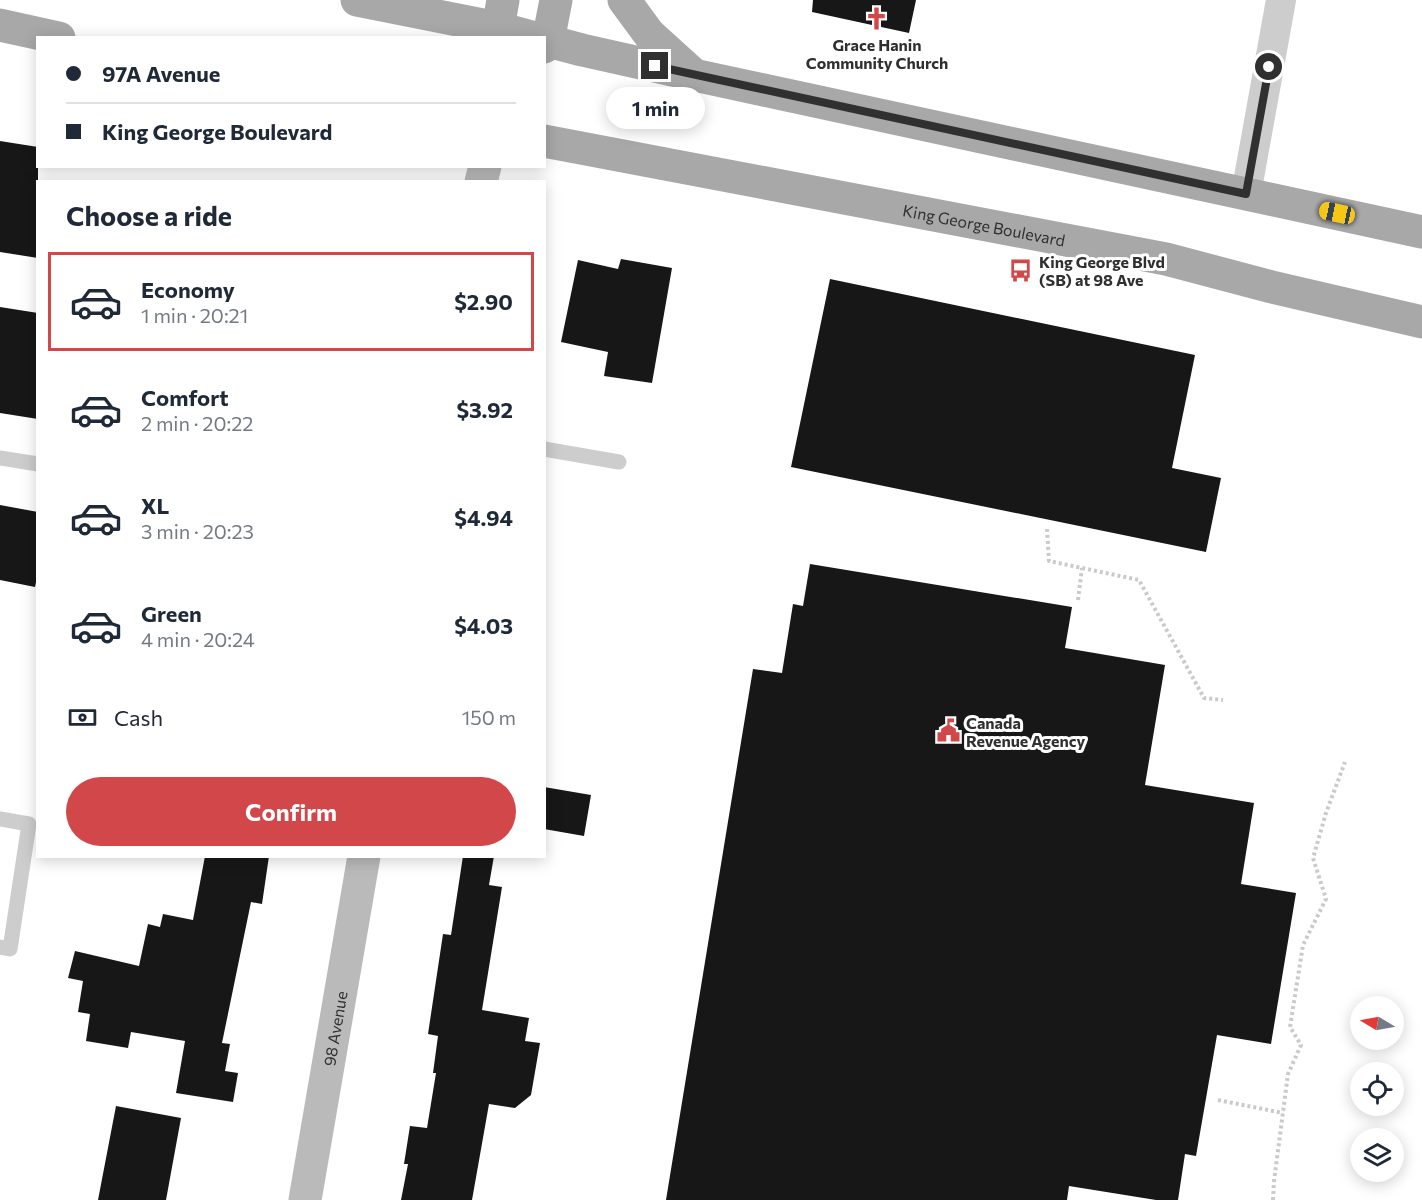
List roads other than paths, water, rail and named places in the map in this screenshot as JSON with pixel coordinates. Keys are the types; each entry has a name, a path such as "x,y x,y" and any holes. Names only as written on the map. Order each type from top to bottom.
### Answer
{"main road":[{"path":"357,0 499,22 531,36"},
{"path":"545,36 556,0"},
{"path":"624,0 648,34 693,75"},
{"path":"0,25 50,36"},
{"path":"546,42 1422,232"},
{"name":"King George Boulevard","path":"546,141 1166,259 1272,287 1422,322"}],"street":[{"path":"1246,194 1281,0"},
{"name":"98 Avenue","path":"305,1200 364,858"}],"lane":[{"path":"546,449 619,462"},
{"path":"0,458 36,464"},
{"path":"0,819 29,824 10,949 0,947"}],"place":[{"name":"Grace Hanin Community Church","path":"877,19"},
{"name":"King George Blvd (SB) at 98 Ave","path":"1021,270"},
{"name":"Canada Revenue Agency","path":"948,731"}]}
